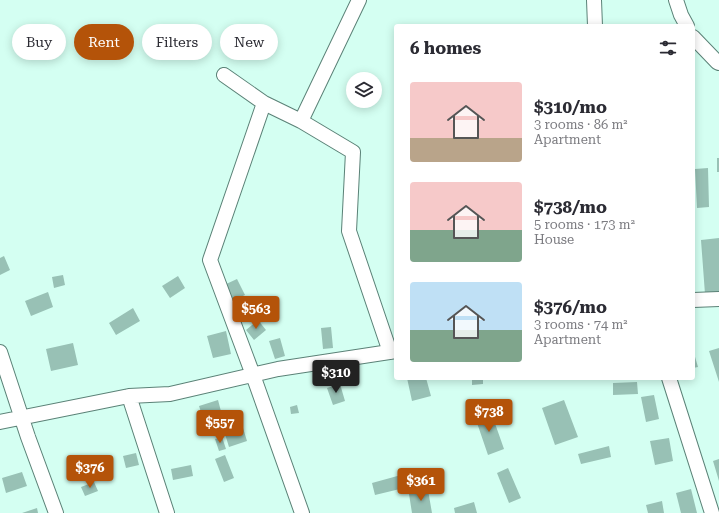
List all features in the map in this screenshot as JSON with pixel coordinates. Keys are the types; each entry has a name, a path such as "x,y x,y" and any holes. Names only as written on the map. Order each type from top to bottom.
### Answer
{"street":[{"path":"301,121 359,0"},
{"path":"594,0 595,24"},
{"path":"676,0 686,24"},
{"path":"695,39 719,63"},
{"path":"0,422 129,396 170,394 278,369 393,352 349,230 353,152 301,121 264,103 224,75"},
{"path":"264,103 210,260 302,513"},
{"path":"695,300 719,298"},
{"path":"0,352 56,513"},
{"path":"670,380 712,513"},
{"path":"129,396 167,513"}],"building":[{"path":"717,158 719,158 719,172 717,172"},
{"path":"708,168 709,207 697,208 695,169"},
{"path":"719,238 719,293 705,294 701,240"},
{"path":"4,256 10,270 0,275 0,258"},
{"path":"63,275 65,285 54,288 52,277"},
{"path":"178,276 185,288 170,298 162,286"},
{"path":"237,279 245,295 232,301 224,285"},
{"path":"48,292 53,307 31,316 25,301"},
{"path":"133,308 140,321 116,335 109,323"},
{"path":"258,320 266,330 254,340 246,330"},
{"path":"331,327 333,348 323,349 321,328"},
{"path":"226,331 231,354 213,358 207,336"},
{"path":"280,338 285,356 275,359 269,341"},
{"path":"73,343 78,365 51,371 46,349"},
{"path":"719,348 719,382 709,351"},
{"path":"695,357 698,367 695,368"},
{"path":"407,380 427,380 431,396 412,401"},
{"path":"472,380 483,380 483,384 472,385"},
{"path":"637,382 638,394 613,395 613,383"},
{"path":"340,384 345,401 333,405 327,388"},
{"path":"654,395 659,419 646,422 641,397"},
{"path":"218,400 222,415 204,421 199,406"},
{"path":"564,400 578,437 555,445 542,408"},
{"path":"509,404 511,416 497,419 495,407"},
{"path":"297,405 299,413 291,414 290,407"},
{"path":"491,412 504,449 488,455 475,417"},
{"path":"243,428 247,441 229,447 225,434"},
{"path":"222,437 226,449 219,451 215,439"},
{"path":"669,438 673,461 655,465 650,441"},
{"path":"609,446 611,457 581,464 578,454"},
{"path":"136,453 139,465 126,468 123,456"},
{"path":"225,455 234,478 224,482 215,459"},
{"path":"719,459 719,481 713,461"},
{"path":"191,465 193,476 173,480 171,469"},
{"path":"508,468 521,498 509,503 497,473"},
{"path":"22,472 27,486 6,493 2,478"},
{"path":"401,475 404,488 375,495 372,483"},
{"path":"94,482 98,491 85,496 81,487"},
{"path":"691,489 697,513 681,513 676,493"},
{"path":"428,490 432,513 412,513 409,494"},
{"path":"662,501 664,513 648,513 646,505"},
{"path":"474,502 477,513 455,513 454,508"},
{"path":"37,508 38,513 22,513"}]}
